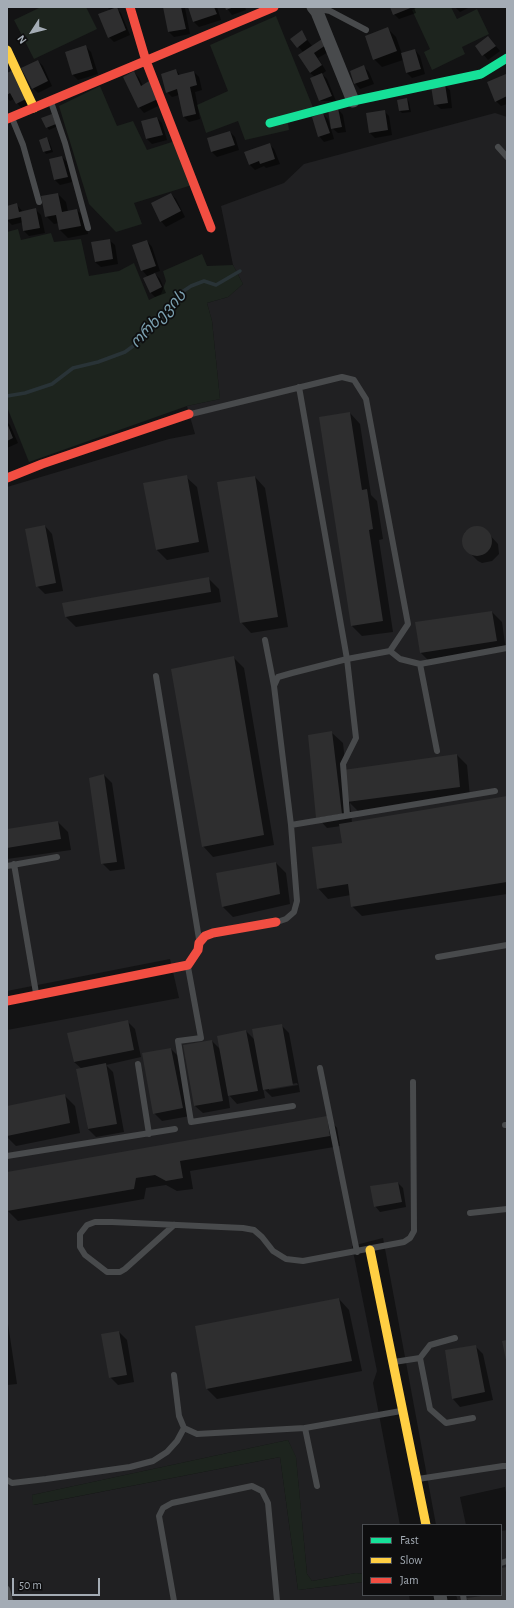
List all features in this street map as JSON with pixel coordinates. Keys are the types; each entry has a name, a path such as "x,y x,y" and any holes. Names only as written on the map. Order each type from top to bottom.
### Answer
{"street":[{"path":"130,7 146,61 211,228"},
{"path":"9,118 274,7"},
{"path":"315,10 352,101"},
{"path":"7,50 34,108"},
{"path":"270,123 352,101 481,74 507,58"},
{"path":"7,478 189,414"},
{"path":"7,1001 188,965 198,950 198,943 205,936 213,933 276,922"},
{"path":"370,1250 426,1524"}],"lane":[{"path":"315,10 330,11 366,30"},
{"path":"51,101 65,143 88,228"},
{"path":"9,118 23,145 39,202"},
{"path":"498,148 507,157"},
{"path":"189,414 342,377 354,380 366,399 408,624 390,651 347,659 278,677 274,686"},
{"path":"299,387 347,659 356,738 343,764 347,815"},
{"path":"265,640 274,686 297,901 294,912 286,919 276,922"},
{"path":"390,651 400,659 420,664 507,648"},
{"path":"420,664 436,751"},
{"path":"156,676 198,943"},
{"path":"290,825 495,791"},
{"path":"7,866 57,857"},
{"path":"14,864 37,995"},
{"path":"438,957 507,945"},
{"path":"188,965 201,1038 178,1041 191,1122 293,1106"},
{"path":"138,1064 149,1134"},
{"path":"320,1068 357,1252"},
{"path":"174,1225 120,1272 107,1272 85,1255 80,1247 80,1234 87,1225 95,1222 174,1225 243,1228 254,1230 273,1251 286,1259 294,1261 303,1261 370,1250 404,1242 410,1238 414,1231 413,1082"},
{"path":"7,1156 175,1129"},
{"path":"470,1213 507,1209"},
{"path":"393,1362 420,1358 430,1345 455,1338"},
{"path":"420,1358 430,1409 446,1423 473,1418"},
{"path":"174,1375 179,1416 184,1428 197,1434 305,1428 403,1411"},
{"path":"7,1480 12,1483 39,1480 130,1467 153,1461 167,1452 177,1441 184,1428"},
{"path":"305,1428 317,1486"},
{"path":"417,1479 507,1466"},
{"path":"174,1601 159,1516 163,1508 172,1503 252,1486 262,1491 268,1503 277,1601"},
{"path":"7,1589 10,1601"}],"shaded area":[{"path":"41,7 86,7 97,29 34,59 14,20"},
{"path":"418,7 451,7 457,19 477,9 489,34 462,47 465,54 432,70 424,52 430,49 412,10"},
{"path":"276,16 314,110 288,123 289,130 245,140 238,121 206,133 197,105 228,91 210,45"},
{"path":"100,86 117,126 133,121 147,150 175,141 192,185 134,203 142,224 116,232 89,204 59,106"},
{"path":"495,113 507,117 507,1498 505,1487 460,1497 466,1524 436,1524 383,1238 352,1246 377,1371 373,1383 400,1524 362,1524 362,1574 356,1573 312,1581 307,1574 296,1458 288,1440 32,1495 34,1505 280,1457 298,1590 362,1582 362,1596 409,1596 410,1601 7,1601 7,1030 179,998 170,959 7,991 7,487 169,439 195,434 187,406 220,399 212,321 207,303 228,297 243,284 233,265 221,206 284,183 304,164"},
{"path":"18,229 21,240 51,233 54,242 81,239 89,276 119,271 134,263 149,300 161,294 166,281 163,271 202,254 207,266 233,265 243,284 228,297 207,303 212,321 220,399 187,406 29,462 7,407 7,232"},
{"path":"288,1440 296,1457 307,1574 312,1581 356,1573 362,1574 362,1582 298,1590 280,1457 33,1505 32,1495"},
{"path":"507,1530 507,1601 458,1601 456,1596 502,1596 502,1531"}],"building":[{"path":"117,7 126,30 108,38 98,14"},
{"path":"163,7 181,7 186,29 168,32"},
{"path":"188,7 214,7 217,14 193,22"},
{"path":"225,7 234,7 226,10"},
{"path":"390,7 413,7 393,15"},
{"path":"388,27 397,51 373,60 365,36"},
{"path":"302,30 307,40 297,48 290,39"},
{"path":"488,36 496,46 482,56 475,46"},
{"path":"322,39 326,45 314,53 322,65 310,73 298,55"},
{"path":"86,45 93,69 72,75 65,52"},
{"path":"415,49 421,69 406,73 401,53"},
{"path":"38,60 48,81 32,89 21,68"},
{"path":"364,65 369,79 354,84 350,71"},
{"path":"176,69 178,75 194,71 197,85 190,87 196,114 183,117 177,89 166,93 161,74"},
{"path":"13,70 28,98 16,104 10,93 7,95 7,73"},
{"path":"134,71 141,86 149,81 158,99 138,108 123,77"},
{"path":"322,73 332,96 319,101 310,78"},
{"path":"506,74 507,96 495,102 487,82"},
{"path":"445,84 448,103 434,105 431,86"},
{"path":"407,98 409,110 399,111 397,100"},
{"path":"338,108 342,127 331,129 328,110"},
{"path":"385,110 388,130 369,133 366,113"},
{"path":"323,113 330,133 318,137 312,117"},
{"path":"52,114 56,124 46,128 41,118"},
{"path":"157,117 163,135 146,139 141,121"},
{"path":"230,131 235,145 211,152 207,138"},
{"path":"47,137 51,150 43,152 39,140"},
{"path":"270,143 275,159 260,164 259,161 249,165 244,152"},
{"path":"62,156 68,177 54,180 49,159"},
{"path":"58,193 62,212 77,209 81,226 59,230 56,215 45,217 41,196"},
{"path":"171,193 181,211 160,222 151,203"},
{"path":"17,203 19,212 36,208 40,228 23,231 21,217 7,220 7,206"},
{"path":"110,239 113,259 95,262 91,242"},
{"path":"147,240 156,266 141,271 132,245"},
{"path":"155,273 162,287 150,293 143,278"},
{"path":"350,412 362,490 367,489 373,529 369,530 383,621 351,626 319,417"},
{"path":"7,423 13,438 7,441"},
{"path":"187,475 199,542 156,550 143,483"},
{"path":"255,476 278,617 240,623 217,482"},
{"path":"45,525 56,583 36,587 25,529"},
{"path":"477,526 488,530 492,541 488,552 477,556 466,552 462,541 466,530"},
{"path":"209,577 211,592 65,617 62,603"},
{"path":"492,611 497,641 420,653 415,622"},
{"path":"234,656 264,835 202,847 171,669"},
{"path":"332,731 342,814 316,818 308,735"},
{"path":"457,754 460,787 347,802 343,770"},
{"path":"104,774 117,862 101,864 89,778"},
{"path":"507,796 507,882 351,907 348,884 317,889 312,847 342,843 339,824"},
{"path":"58,821 61,839 7,848 7,829"},
{"path":"276,862 280,894 222,907 216,873"},
{"path":"128,1020 134,1050 74,1062 67,1033"},
{"path":"282,1024 293,1085 263,1090 252,1029"},
{"path":"246,1030 258,1091 228,1096 217,1036"},
{"path":"212,1040 223,1101 194,1106 183,1045"},
{"path":"171,1048 183,1108 153,1114 142,1053"},
{"path":"106,1063 117,1124 88,1129 76,1069"},
{"path":"65,1094 70,1123 7,1136 7,1106"},
{"path":"327,1116 330,1136 180,1161 183,1178 166,1181 155,1175 136,1178 134,1189 7,1211 7,1172"},
{"path":"398,1182 402,1202 374,1207 370,1186"},
{"path":"339,1298 352,1361 206,1389 195,1326"},
{"path":"119,1331 127,1375 109,1378 101,1334"},
{"path":"507,1340 507,1360 506,1360 502,1341"},
{"path":"476,1345 485,1392 452,1399 445,1350"},
{"path":"507,1567 507,1601 468,1601 467,1598 502,1596 502,1568"}],"waterway":[{"name":"ორხევის","path":"7,396 25,393 52,384 73,368 98,362 125,352 144,338 168,311 179,294 191,286 204,281 216,285 240,271"}],"traffic: fast":[{"path":"270,123 353,101 481,74 507,58"}],"traffic: slow":[{"path":"7,50 34,108"},
{"path":"370,1250 426,1524"}],"traffic: jam":[{"path":"130,7 146,61 211,228"},
{"path":"7,119 274,7"},
{"path":"7,478 42,464 189,414"},
{"path":"7,1001 188,965 198,950 199,943 205,936 213,933 276,922"}]}
